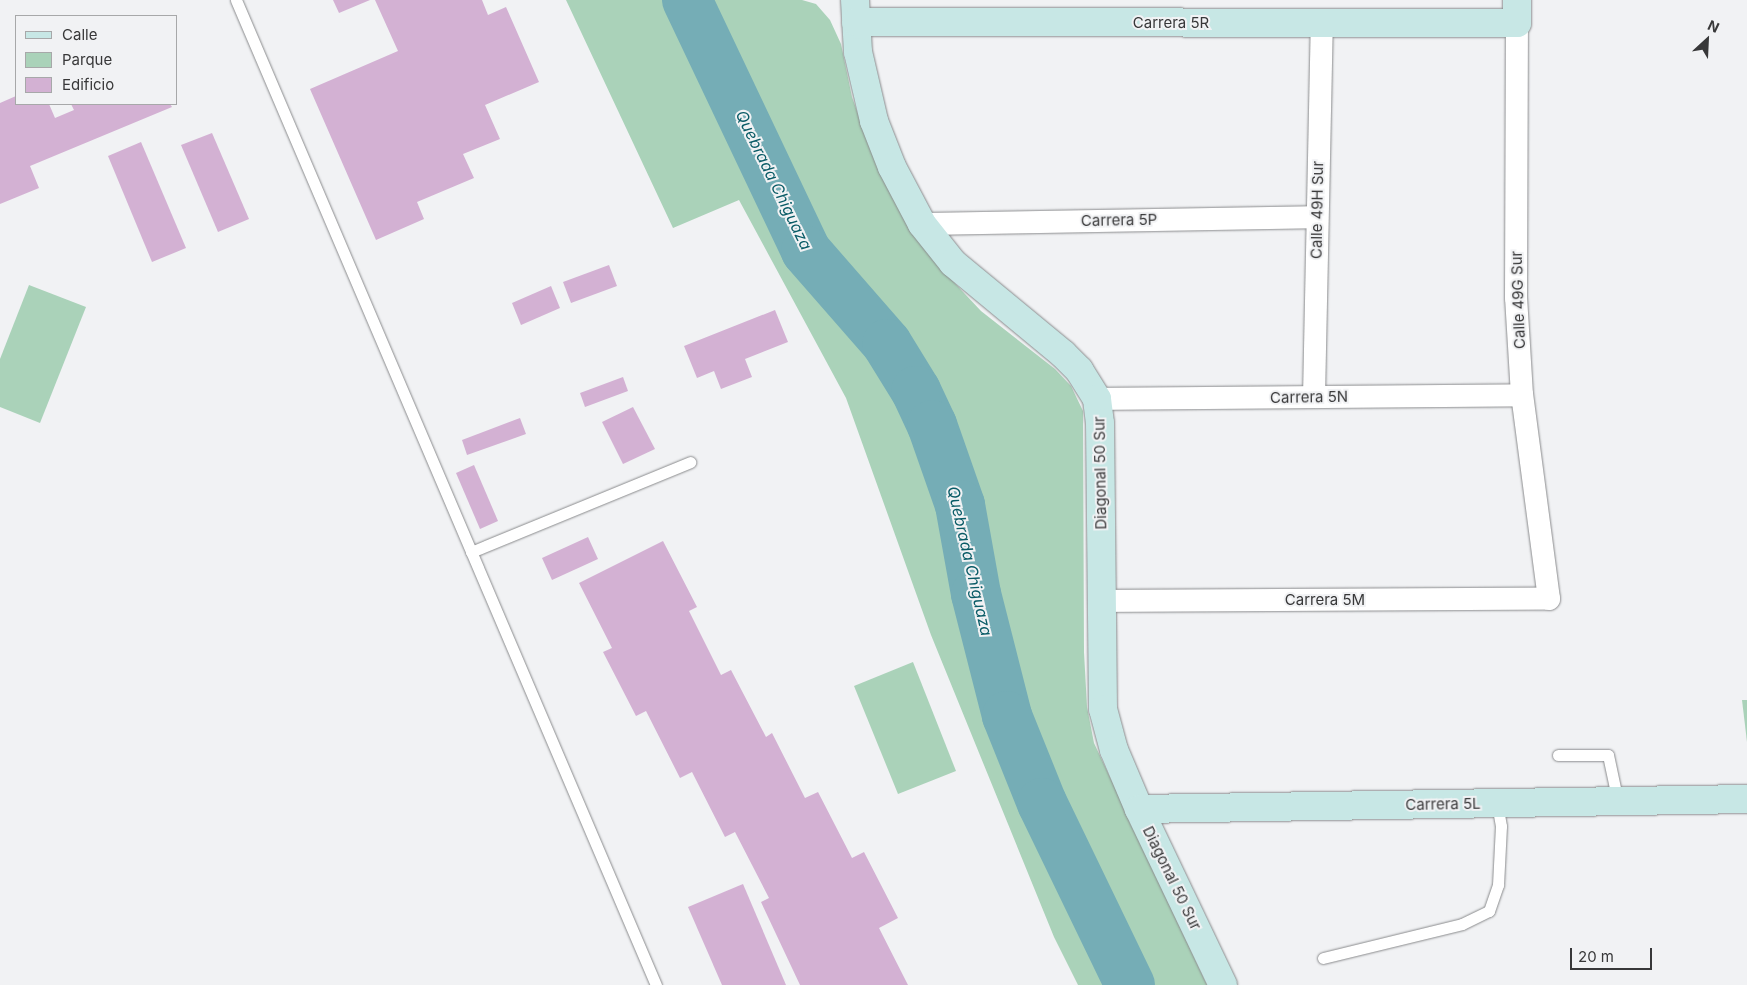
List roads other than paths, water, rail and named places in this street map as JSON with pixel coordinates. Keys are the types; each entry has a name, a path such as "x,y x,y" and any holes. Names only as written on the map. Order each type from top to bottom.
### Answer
{"main road":[{"path":"837,0 856,11"},
{"name":"Carrera 5R","path":"856,11 1322,23 1517,12"},
{"name":"Diagonal 50 Sur","path":"856,11 862,70 874,121 889,160 922,224 960,269 1063,354 1079,370 1097,399 1100,423 1103,709 1114,750 1139,809 1223,985"},
{"name":"Carrera 5L","path":"1139,809 1747,800"}],"street":[{"name":"Calle 49G Sur","path":"1517,12 1516,298 1522,395 1549,598"},
{"name":"Calle 49H Sur","path":"1314,397 1316,217 1322,23"},
{"name":"Carrera 5P","path":"922,224 1316,217"},
{"name":"Carrera 5N","path":"1097,399 1522,395"},
{"name":"Carrera 5M","path":"1101,601 1549,598"}],"lane":[{"path":"236,0 656,985"},
{"path":"471,552 690,462"},
{"path":"1558,755 1608,755 1618,802"},
{"path":"1322,958 1462,924 1489,911 1498,885 1501,826 1497,803"}],"waterway":[{"name":"Quebrada Chiguaza","path":"687,0 806,251 887,344 916,391 932,425 960,505 976,594 1007,716 1042,803 1130,985"}]}
